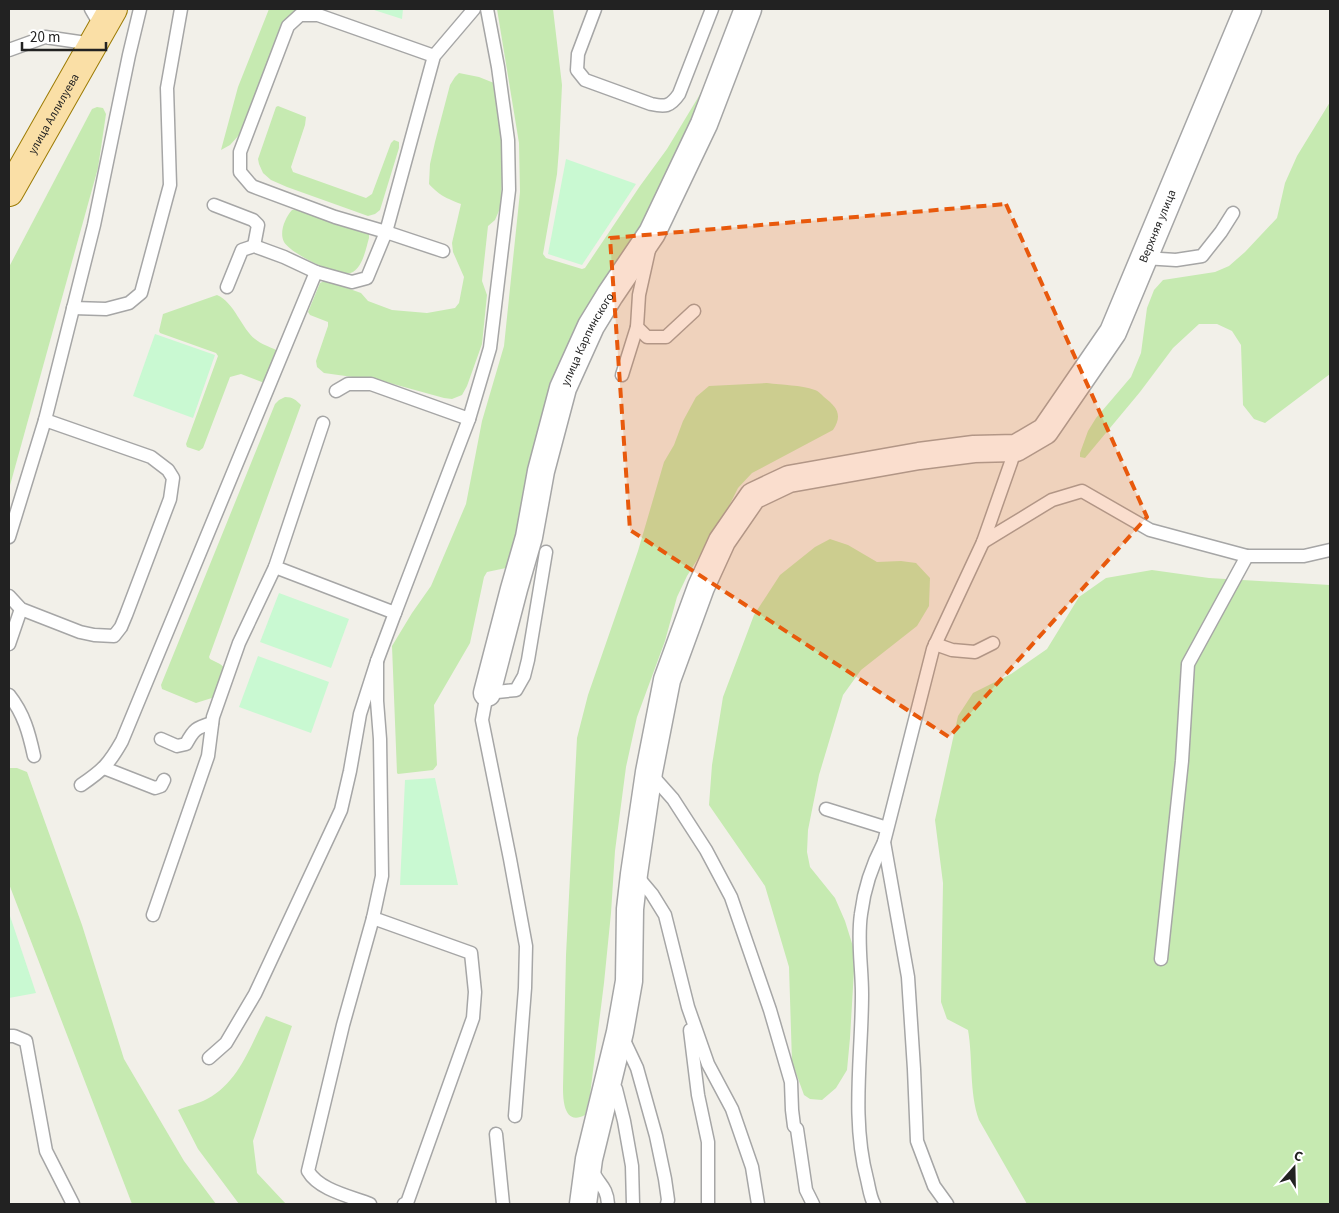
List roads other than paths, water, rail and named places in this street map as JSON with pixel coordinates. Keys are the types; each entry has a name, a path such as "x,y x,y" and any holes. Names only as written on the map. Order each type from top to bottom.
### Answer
{"main road":[{"name":"улица Аллилуева","path":"9,192 100,22"}],"street":[{"name":"улица Карпинского","path":"487,693 529,537 541,471 563,388 591,326 652,233 704,124 748,9"},
{"name":"Верхняя улица","path":"1016,448 1045,431 1113,332 1248,9"},
{"path":"583,1204 589,1159 620,1032 629,982 630,909 634,874 667,680 698,595 722,541 753,496 789,479 919,456 974,449 1016,448"}],"lane":[{"path":"9,537 45,420 94,226 140,9"},
{"path":"73,308 106,309 129,303 141,293 170,185 167,88 181,9"},
{"path":"227,287 242,250 254,246 316,272 352,282 367,278 386,232 434,56 474,9"},
{"path":"209,1058 226,1043 255,994 341,810 360,714 377,660 469,419 490,348 509,190 508,140 498,67 487,9"},
{"path":"595,9 578,54 577,70 585,80 651,104 666,106 674,101 679,94 712,9"},
{"path":"434,56 318,15 300,14 288,26 240,152 240,172 252,186 335,216 442,251"},
{"path":"9,50 45,37 100,22"},
{"path":"214,206 253,220 258,225 254,246"},
{"path":"1144,258 1176,260 1202,256 1233,213"},
{"path":"622,375 637,327 639,294 652,233"},
{"path":"81,785 104,768 122,741 316,272"},
{"path":"637,327 647,337 666,336 694,312"},
{"path":"336,391 348,384 371,384 469,419"},
{"path":"9,596 21,609 80,632 114,636 121,627 126,615 170,499 173,478 168,470 151,457 45,420"},
{"path":"153,915 208,756 212,723 239,643 275,567 323,423"},
{"path":"874,1204 863,1164 858,1114 862,993 859,935 861,914 867,884 888,828 935,644 983,542 1016,448"},
{"path":"983,542 1052,500 1082,491 1150,530 1247,556 1304,556 1330,550"},
{"path":"516,1116 526,946 482,720 487,693 516,690 524,676 546,552"},
{"path":"1161,960 1182,761 1188,664 1247,556"},
{"path":"275,567 395,613"},
{"path":"9,644 21,609"},
{"path":"935,644 952,650 975,652 993,642"},
{"path":"370,1204 323,1186 313,1179 308,1171 343,1025 382,876 377,660"},
{"path":"9,695 27,728 34,756"},
{"path":"161,739 177,746 186,744 193,731 201,726 212,723"},
{"path":"104,768 156,788 161,786 164,780"},
{"path":"650,772 673,799 706,850 731,897 770,1010 791,1082 794,1126 797,1129 806,1190 812,1204"},
{"path":"826,810 888,828"},
{"path":"884,842 908,977 917,1140 934,1186 947,1204"},
{"path":"634,874 652,894 665,916 688,1007 708,1064 732,1109 752,1167 758,1204"},
{"path":"372,918 471,953 475,992 473,1018 406,1204"},
{"path":"688,1007 698,1095 708,1142 708,1204"},
{"path":"620,1032 637,1068 656,1136 667,1203"},
{"path":"9,1036 26,1041 46,1151 72,1204"},
{"path":"608,1082 616,1089 624,1121 632,1166 633,1204"},
{"path":"496,1134 503,1204"},
{"path":"589,1159 594,1176 604,1187 608,1196 608,1204"}]}
